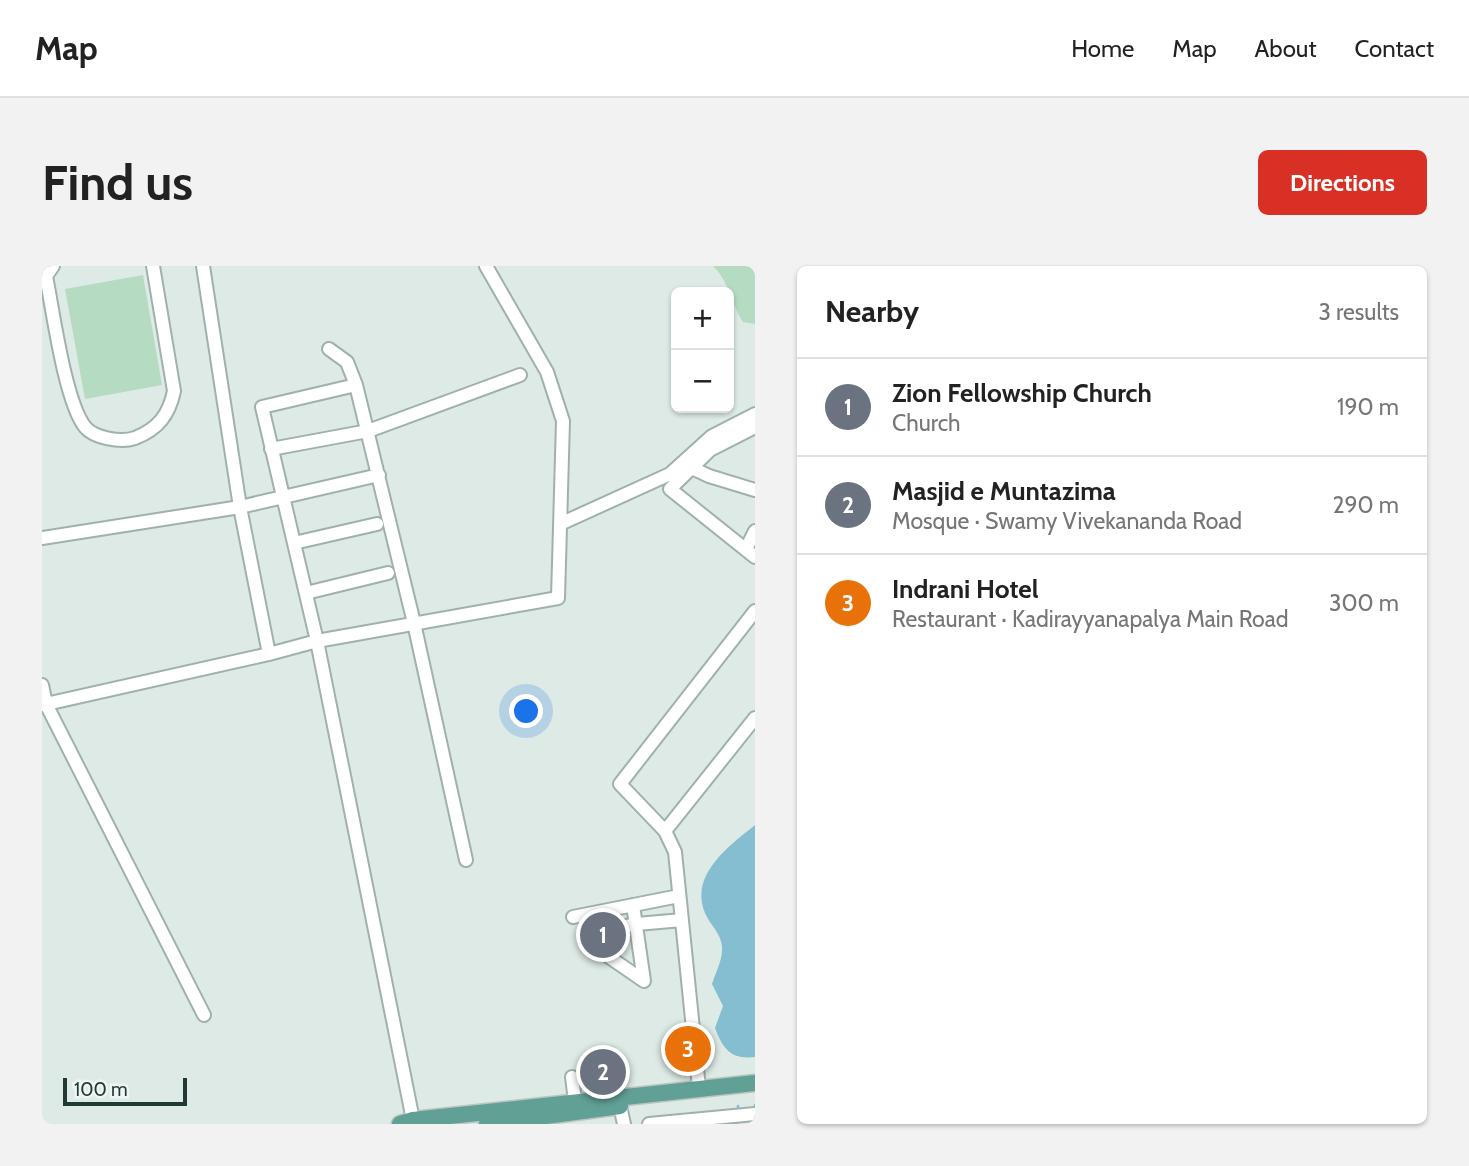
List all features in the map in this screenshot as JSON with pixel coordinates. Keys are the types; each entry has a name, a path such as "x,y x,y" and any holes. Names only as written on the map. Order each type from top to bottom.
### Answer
{"main road":[{"path":"486,1124 569,1113 699,1088 755,1083"},
{"path":"617,1102 755,1093"},
{"path":"406,1122 569,1113"}],"street":[{"path":"47,272 73,405 86,429 103,438 131,439 155,429 170,408 174,391 153,266"},
{"path":"203,266 240,508 269,654"},
{"path":"44,704 317,641 558,598 563,421 547,372 486,266"},
{"path":"329,349 347,362 356,385 414,623 466,860"},
{"path":"271,449 368,431 520,375"},
{"path":"356,385 261,407 317,641 406,1122"},
{"path":"560,524 670,474 712,436 755,414"},
{"path":"755,427 710,450 670,489 750,554 755,531"},
{"path":"692,468 755,490"},
{"path":"42,538 240,508 379,475"},
{"path":"294,543 377,524"},
{"path":"306,593 388,573"},
{"path":"699,1088 675,852 664,831 620,784 755,611"},
{"path":"42,685 44,704 204,1015"},
{"path":"664,831 755,718"},
{"path":"573,916 679,896"},
{"path":"633,905 637,924 644,981 599,950 591,933 637,924 682,920"},
{"path":"610,1054 617,1102 624,1124"},
{"path":"569,1113 572,1077"},
{"path":"649,1124 751,1118"}],"green space":[{"path":"713,266 755,266 755,324 743,322 734,306 734,287 726,287"},
{"path":"143,275 162,385 85,399 65,289"}],"water":[{"path":"755,825 755,1057 740,1057 729,1052 715,1028 723,1006 712,984 722,947 720,937 705,913 701,899 702,886 714,863"}],"place":[{"name":"Zion Fellowship Church","path":"603,935"},
{"name":"Indrani Hotel","path":"688,1049"},
{"name":"Masjid e Muntazima","path":"603,1072"}]}
